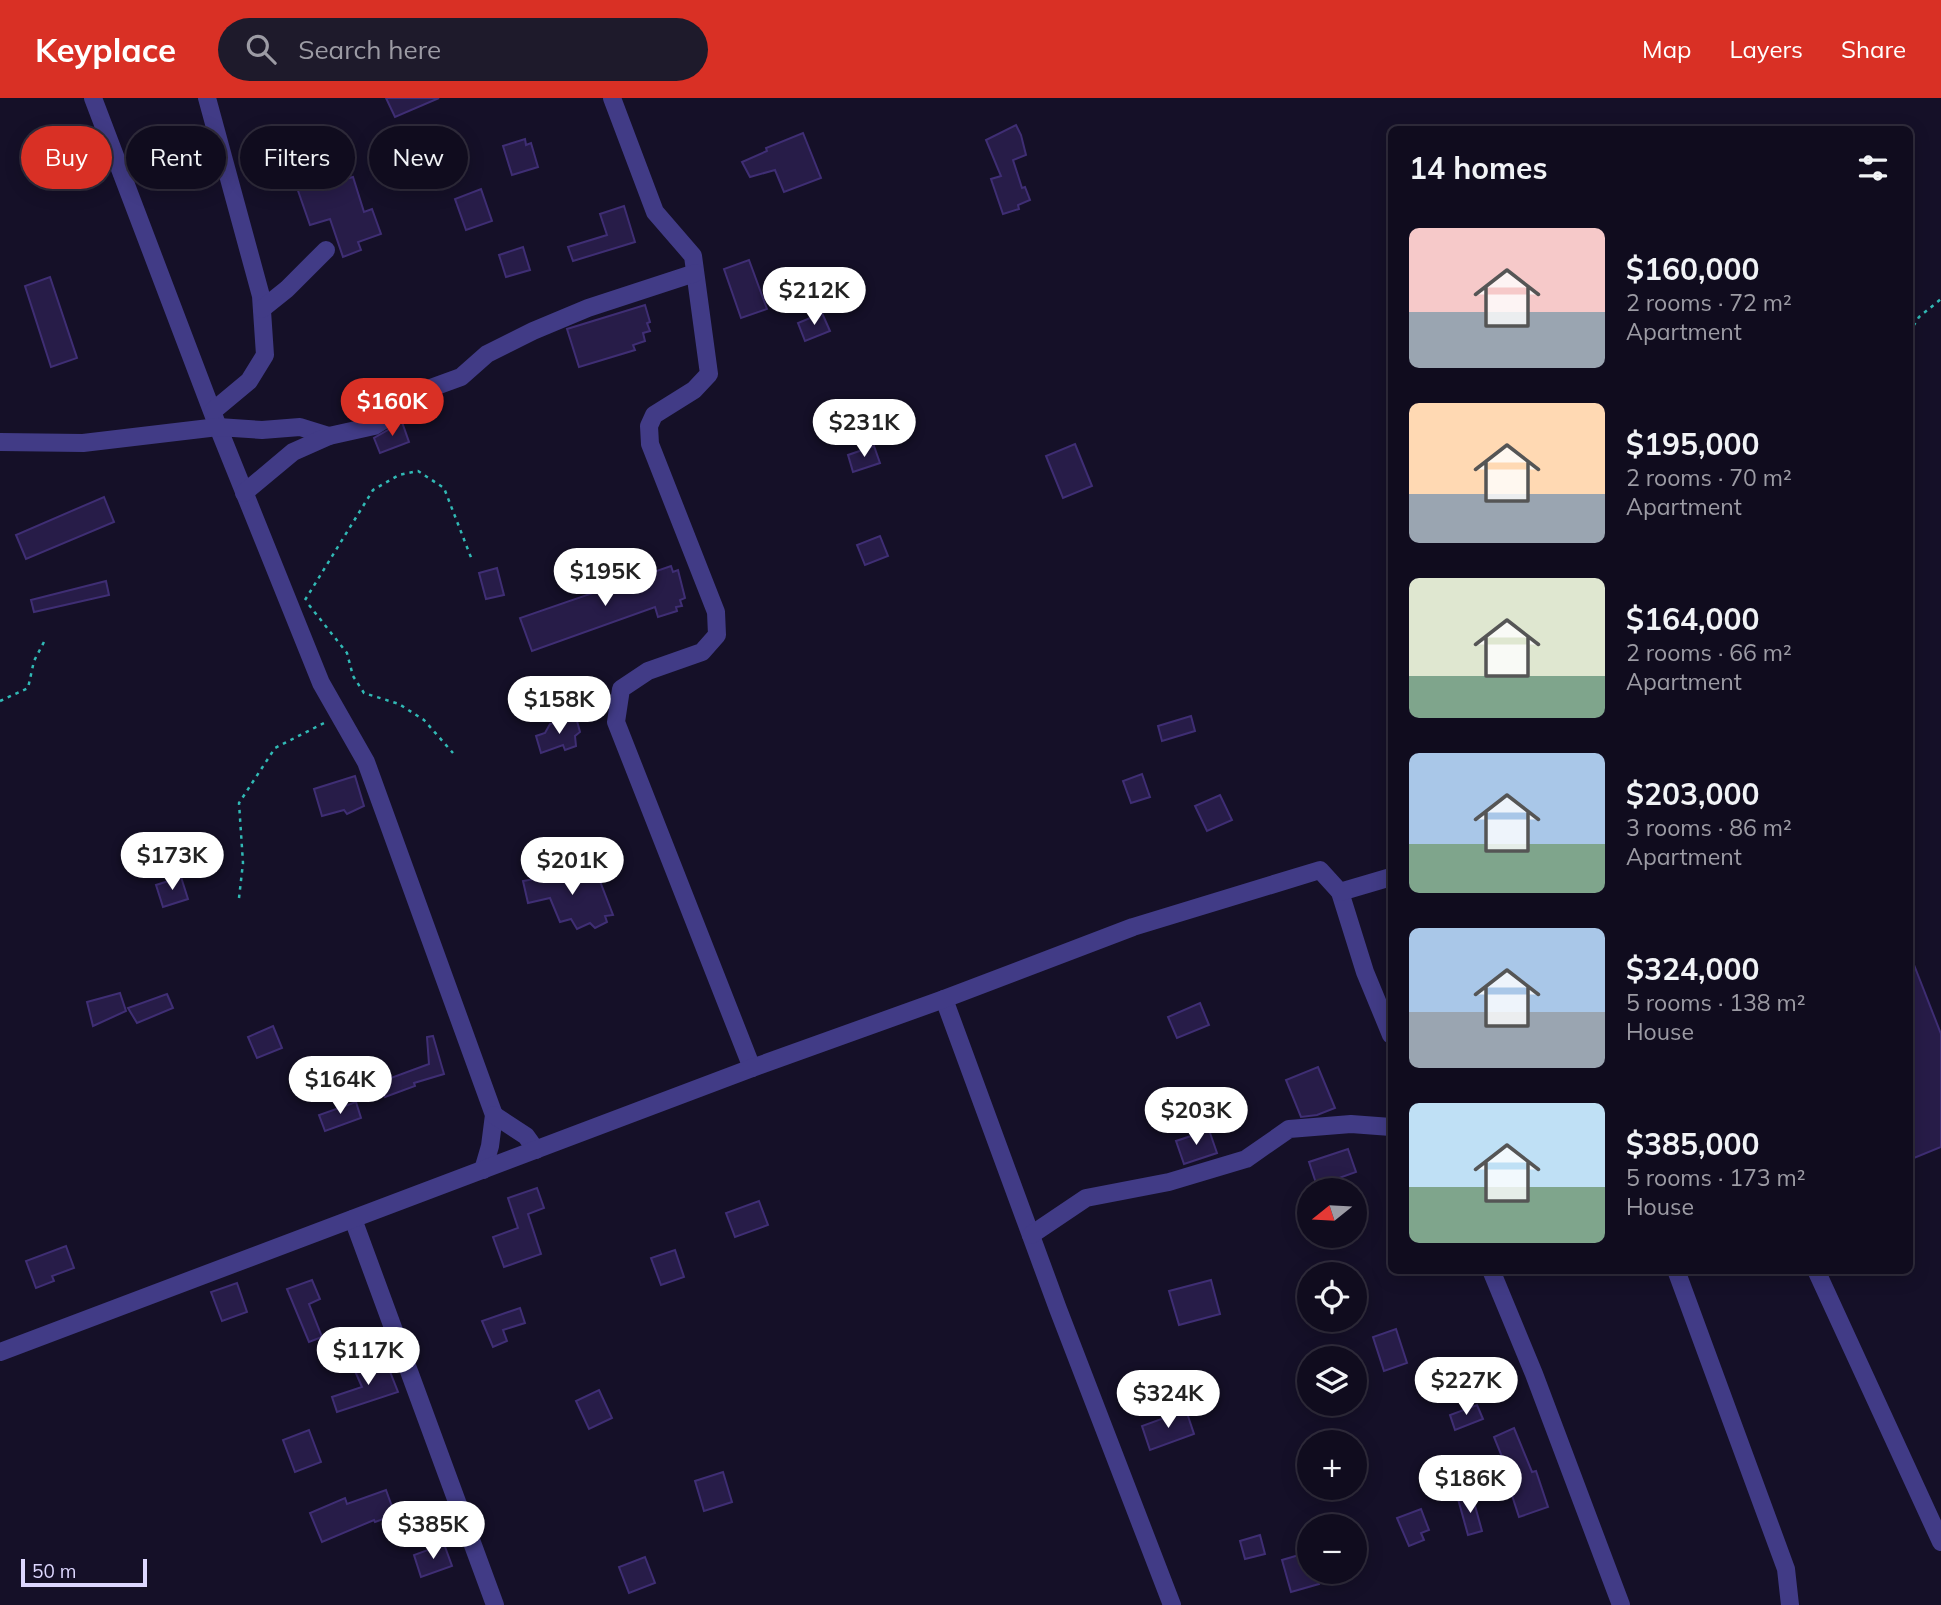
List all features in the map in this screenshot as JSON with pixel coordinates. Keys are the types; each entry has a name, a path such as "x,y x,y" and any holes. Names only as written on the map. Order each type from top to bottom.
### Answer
{"street":[{"path":"93,98 215,419 321,683 366,762 494,1115 490,1146 483,1170"},
{"path":"207,98 261,296 265,355 249,381 215,419"},
{"path":"612,98 655,212 693,256 709,374 694,390 654,415 649,426 650,444 716,612 717,635 702,652 649,671 621,689 616,722 752,1068"},
{"path":"262,309 287,289 326,250"},
{"path":"244,493 293,452 329,436 374,426 398,411 417,393 461,377 487,354 533,331 589,308 695,273"},
{"path":"0,442 83,443 215,419 262,430 300,428 329,436"},
{"path":"0,1352 1133,927 1320,870 1340,892 1365,972 1388,1028"},
{"path":"1340,892 1388,878"},
{"path":"944,999 1172,1605"},
{"path":"494,1115 526,1136 536,1150"},
{"path":"1031,1235 1086,1198 1169,1182 1246,1159 1289,1129 1351,1125 1388,1127"},
{"path":"353,1219 495,1605"},
{"path":"1493,1274 1534,1374 1621,1605"},
{"path":"1677,1274 1786,1569 1790,1605"},
{"path":"1818,1274 1941,1542"}],"path":[{"path":"1913,327 1919,317 1941,299"},
{"path":"453,752 424,720 399,704 364,693 353,676 346,653 321,617 305,600 373,490 399,475 418,471 444,488 472,560"},
{"path":"0,701 28,688 34,661 46,638"},
{"path":"239,898 243,863 239,803 275,748 339,715"}],"building":[{"path":"386,98 439,98 395,117"},
{"path":"1016,125 1026,155 1013,160 1022,188 1025,187 1030,200 1018,205 1019,209 1003,214 991,179 1001,176 986,140"},
{"path":"803,133 821,178 784,192 775,170 750,177 742,162 767,151 766,148"},
{"path":"525,139 526,145 531,143 538,167 512,175 503,146"},
{"path":"355,183 364,212 372,209 381,234 358,242 361,250 343,257 330,219 310,225 297,189 355,189"},
{"path":"481,189 492,221 466,230 455,199"},
{"path":"624,206 635,242 573,261 568,247 607,235 600,214"},
{"path":"523,247 530,270 506,277 499,255"},
{"path":"749,260 767,309 741,318 724,269"},
{"path":"50,277 77,358 51,367 25,286"},
{"path":"645,305 650,331 643,333 645,341 633,345 635,350 579,367 567,329"},
{"path":"822,313 830,331 805,341 798,323"},
{"path":"402,422 409,442 380,453 374,438"},
{"path":"1075,444 1092,486 1063,498 1046,456"},
{"path":"874,446 880,463 853,472 848,455"},
{"path":"104,497 114,522 26,559 16,535"},
{"path":"880,536 888,556 865,565 857,545"},
{"path":"671,566 673,572 678,570 685,598 680,600 682,606 676,607 677,611 658,617 655,607 532,651 520,618"},
{"path":"497,568 504,595 486,599 479,573"},
{"path":"106,581 109,595 34,612 31,600"},
{"path":"1191,716 1195,731 1162,741 1158,726"},
{"path":"569,719 577,721 580,732 575,736 576,746 565,750 563,745 541,753 536,736 545,733 550,724"},
{"path":"1142,774 1150,797 1131,803 1123,781"},
{"path":"355,776 364,806 347,814 344,810 322,816 314,789"},
{"path":"1220,795 1232,820 1207,831 1195,806"},
{"path":"563,869 567,880 596,871 613,915 605,916 607,922 595,928 590,923 577,929 571,919 560,922 550,898 528,903 523,881 552,876 550,871"},
{"path":"181,877 188,899 163,907 156,885"},
{"path":"1913,962 1941,1034 1941,1147 1913,1158"},
{"path":"120,993 126,1011 93,1026 87,1002"},
{"path":"167,994 173,1008 137,1023 128,1008"},
{"path":"1200,1003 1209,1025 1177,1038 1168,1017"},
{"path":"273,1026 282,1048 257,1058 248,1037"},
{"path":"433,1036 444,1074 414,1083 415,1086 385,1097 383,1093 380,1094 377,1083 429,1064 427,1037"},
{"path":"1318,1067 1335,1108 1317,1115 1301,1117 1286,1080"},
{"path":"356,1102 361,1118 325,1131 319,1115"},
{"path":"1209,1130 1217,1153 1184,1164 1176,1141"},
{"path":"1348,1149 1356,1172 1339,1178 1314,1178 1309,1162"},
{"path":"537,1188 544,1208 528,1214 541,1254 504,1267 493,1237 518,1228 508,1198"},
{"path":"759,1201 768,1225 735,1237 726,1213"},
{"path":"66,1246 74,1268 52,1276 54,1281 36,1288 26,1261"},
{"path":"675,1250 684,1277 661,1285 651,1258"},
{"path":"312,1280 320,1299 309,1304 322,1337 309,1342 287,1289"},
{"path":"1211,1280 1220,1314 1179,1325 1169,1291"},
{"path":"237,1283 247,1312 222,1321 211,1292"},
{"path":"520,1308 525,1323 503,1330 507,1341 493,1347 482,1321"},
{"path":"1396,1329 1407,1363 1384,1371 1373,1337"},
{"path":"385,1359 398,1392 337,1412 332,1397 362,1387 355,1371"},
{"path":"599,1390 612,1418 589,1429 576,1401"},
{"path":"1477,1405 1483,1419 1455,1430 1450,1415"},
{"path":"1186,1410 1194,1434 1150,1450 1142,1426"},
{"path":"1514,1428 1532,1472 1536,1471 1548,1507 1519,1517 1507,1480 1511,1479 1494,1437"},
{"path":"309,1430 321,1462 295,1472 283,1440"},
{"path":"723,1472 732,1502 704,1511 695,1481"},
{"path":"386,1490 395,1515 375,1522 374,1520 322,1542 310,1513 345,1498 347,1504"},
{"path":"1472,1495 1482,1531 1468,1535 1458,1499"},
{"path":"1421,1509 1429,1530 1421,1533 1424,1540 1409,1546 1397,1518"},
{"path":"1260,1535 1265,1554 1245,1559 1240,1541"},
{"path":"444,1544 452,1566 421,1577 414,1555"},
{"path":"1297,1556 1297,1584 1319,1584 1291,1592 1282,1560"},
{"path":"645,1557 655,1583 629,1593 619,1567"}]}
